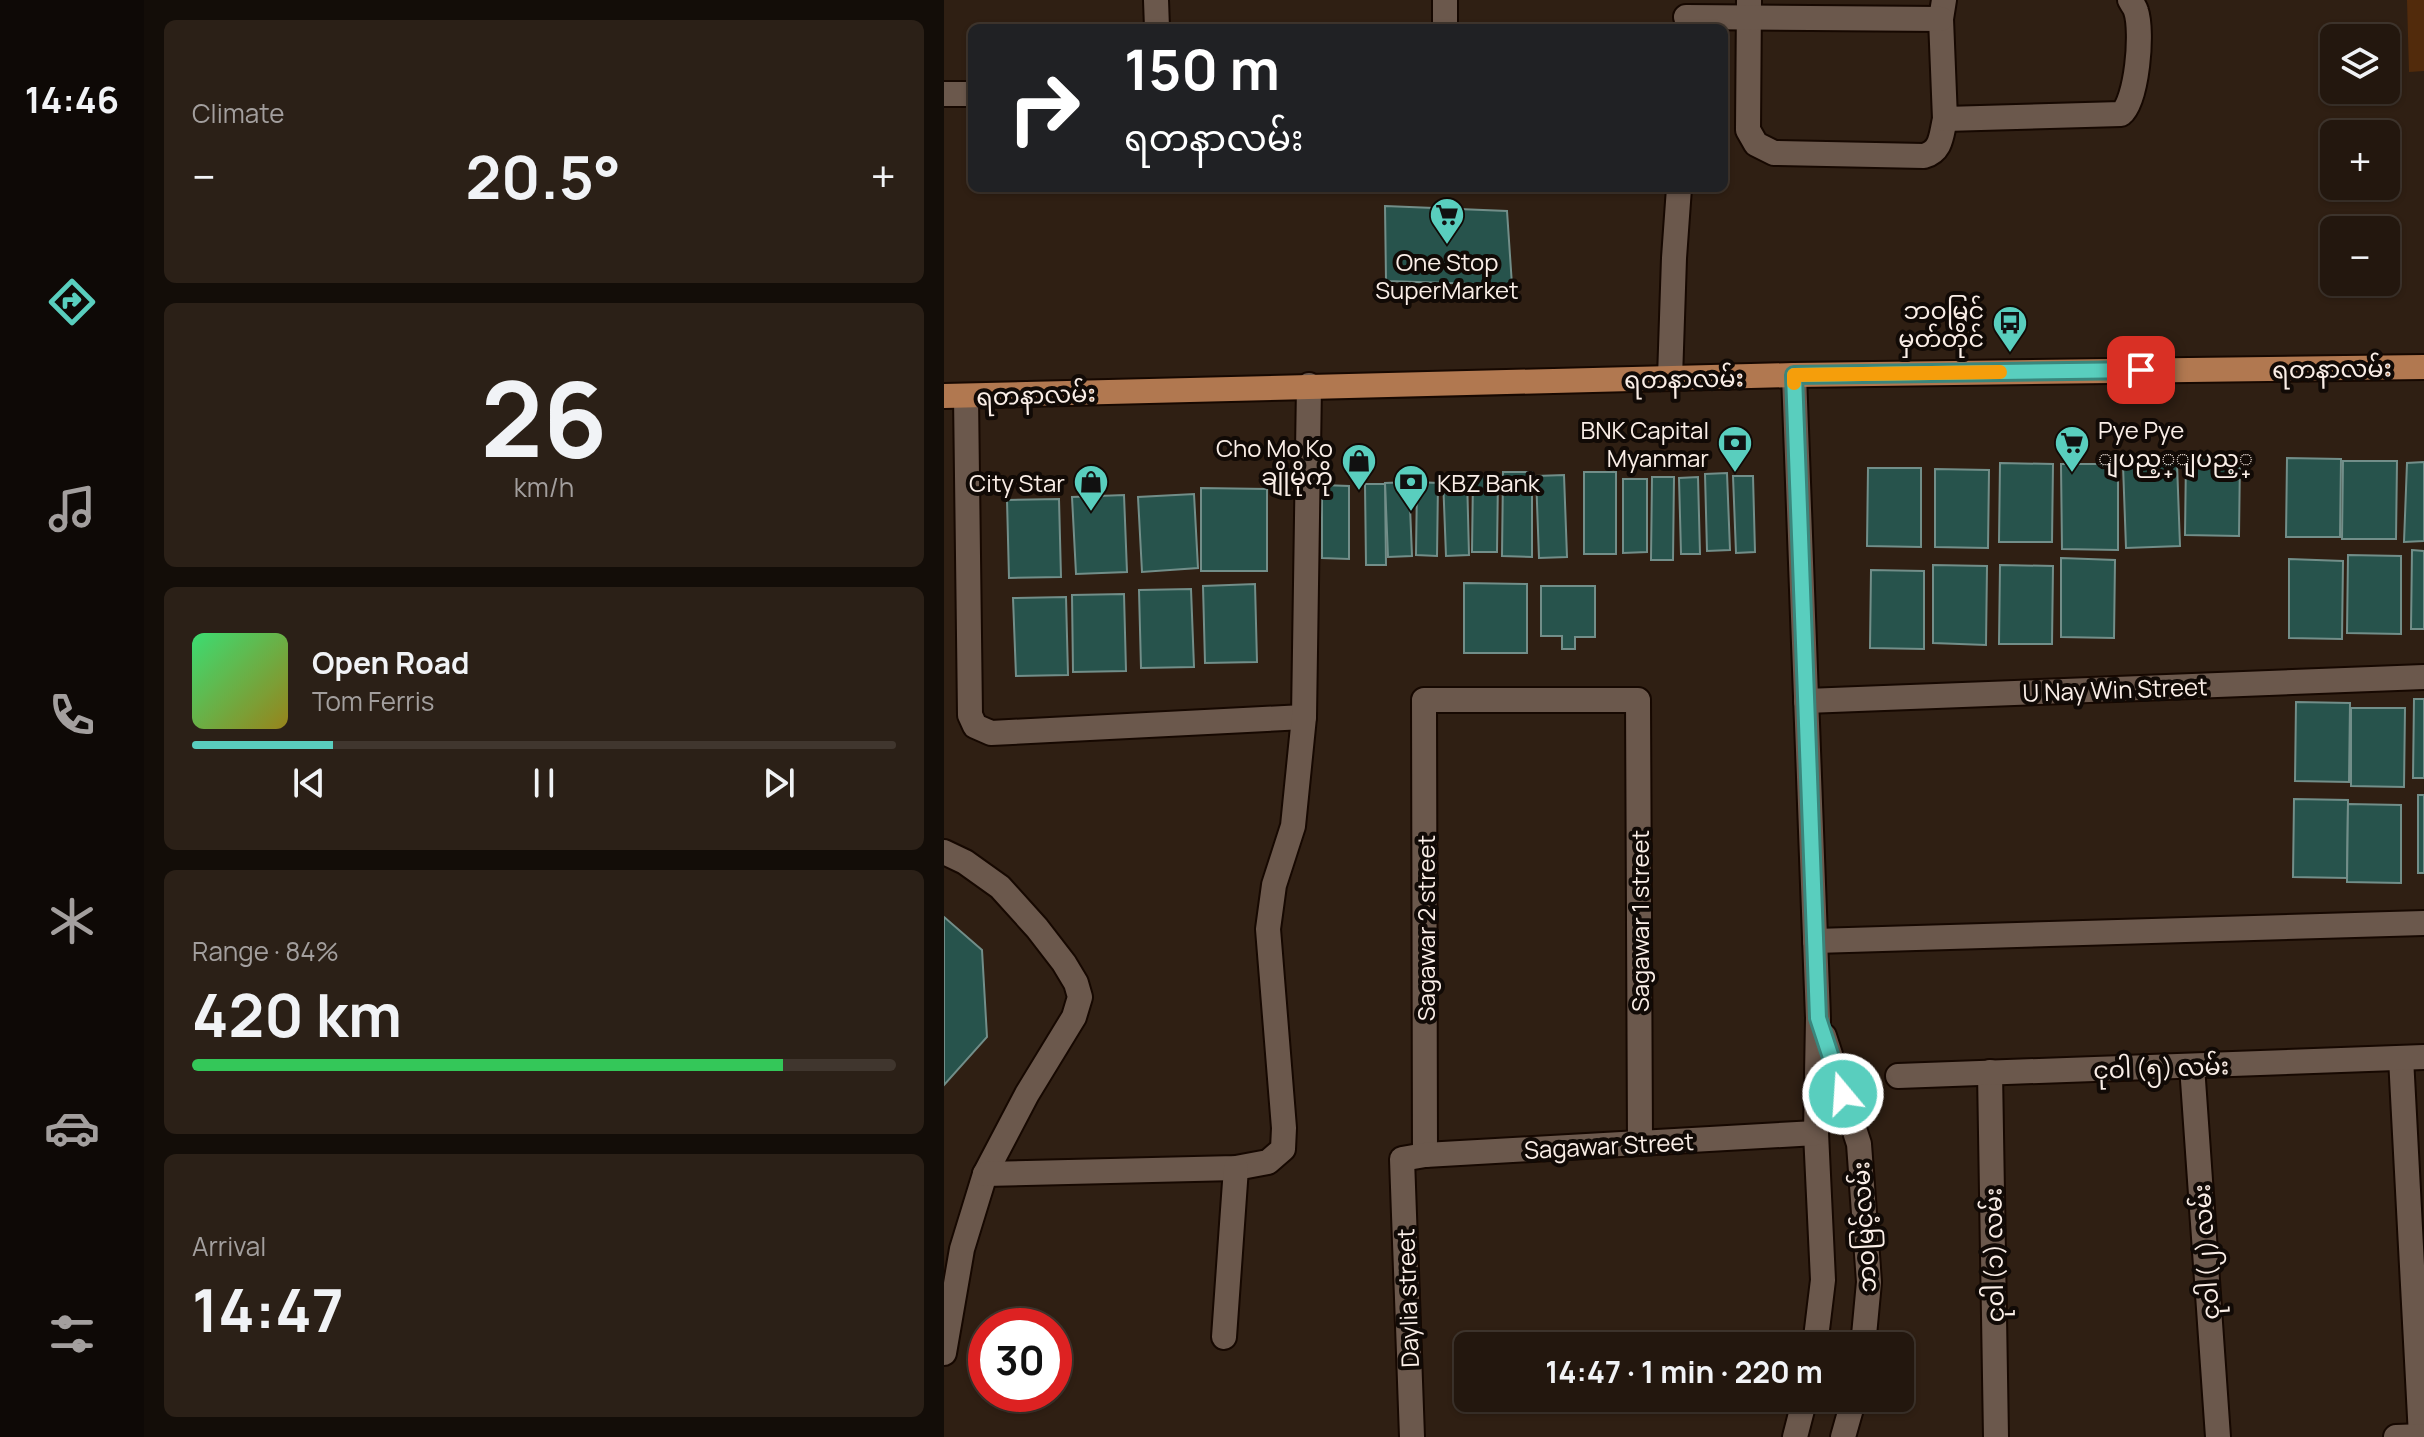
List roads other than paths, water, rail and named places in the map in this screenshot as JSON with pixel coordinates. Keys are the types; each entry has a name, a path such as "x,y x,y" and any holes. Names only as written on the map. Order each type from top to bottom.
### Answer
{"main road":[{"name":"ရတနာလမ်း","path":"955,396 1794,375 2424,367"}],"street":[{"path":"1156,0 1157,24"},
{"path":"1445,0 1445,24"},
{"path":"1945,119 2121,114 2131,100 2139,49 2137,12 2130,0"},
{"path":"1685,15 1748,9 1943,9 1945,119 1939,147 1924,156 1774,153 1756,144 1748,130 1748,9"},
{"path":"944,94 968,94"},
{"path":"1670,378 1679,192"},
{"name":"ဘ၀မြင့်လမ်း","path":"1794,375 1818,1018 1816,1133 1823,1280 1817,1332"},
{"path":"985,1174 1236,1168 1268,1162 1283,1149 1284,1128 1268,929 1274,885 1293,826 1304,717 1309,385"},
{"path":"955,396 970,715 975,726 991,733 1304,717"},
{"name":"U Nay Win Street","path":"1806,701 2424,677"},
{"name":"Sagawar 2 street","path":"1414,1157 1424,700 1638,700"},
{"name":"Sagawar 1 street","path":"1638,700 1640,1143"},
{"path":"944,852 965,862 1000,887 1064,963 1080,997 1074,1017 1008,1127 985,1174 962,1249 944,1353"},
{"path":"1815,941 2424,923"},
{"name":"ဘ၀မြင့်လမ်း","path":"1818,1018 1859,1144 1869,1282 1864,1332"},
{"path":"2396,1437 2422,1436 2412,1057"},
{"name":"ငုဝါ (၅) လမ်း","path":"1898,1076 2412,1057"},
{"name":"ငုဝါ (၂) လမ်း","path":"2192,1066 2218,1437"},
{"name":"ငုဝါ (၁) လမ်း","path":"1990,1072 1996,1437"},
{"name":"Sagawar Street","path":"1414,1157 1816,1133"},
{"name":"Daylia street","path":"1412,1437 1414,1157"},
{"path":"1224,1337 1236,1168"},
{"path":"1795,1437 1801,1412"},
{"path":"1843,1437 1850,1412"}],"place":[{"name":"One Stop SuperMarket","path":"1447,246"},
{"name":"ဘဝမြင့် မှတ်တိုင်","path":"2010,354"},
{"name":"BNK Capital Myanmar","path":"1735,474"},
{"name":"Pye Pye ျပည့္ျပည့္","path":"2072,474"},
{"name":"Cho Mo Ko ချိုမိုကို","path":"1359,492"},
{"name":"City Star","path":"1091,513"},
{"name":"KBZ Bank","path":"1411,513"}]}
